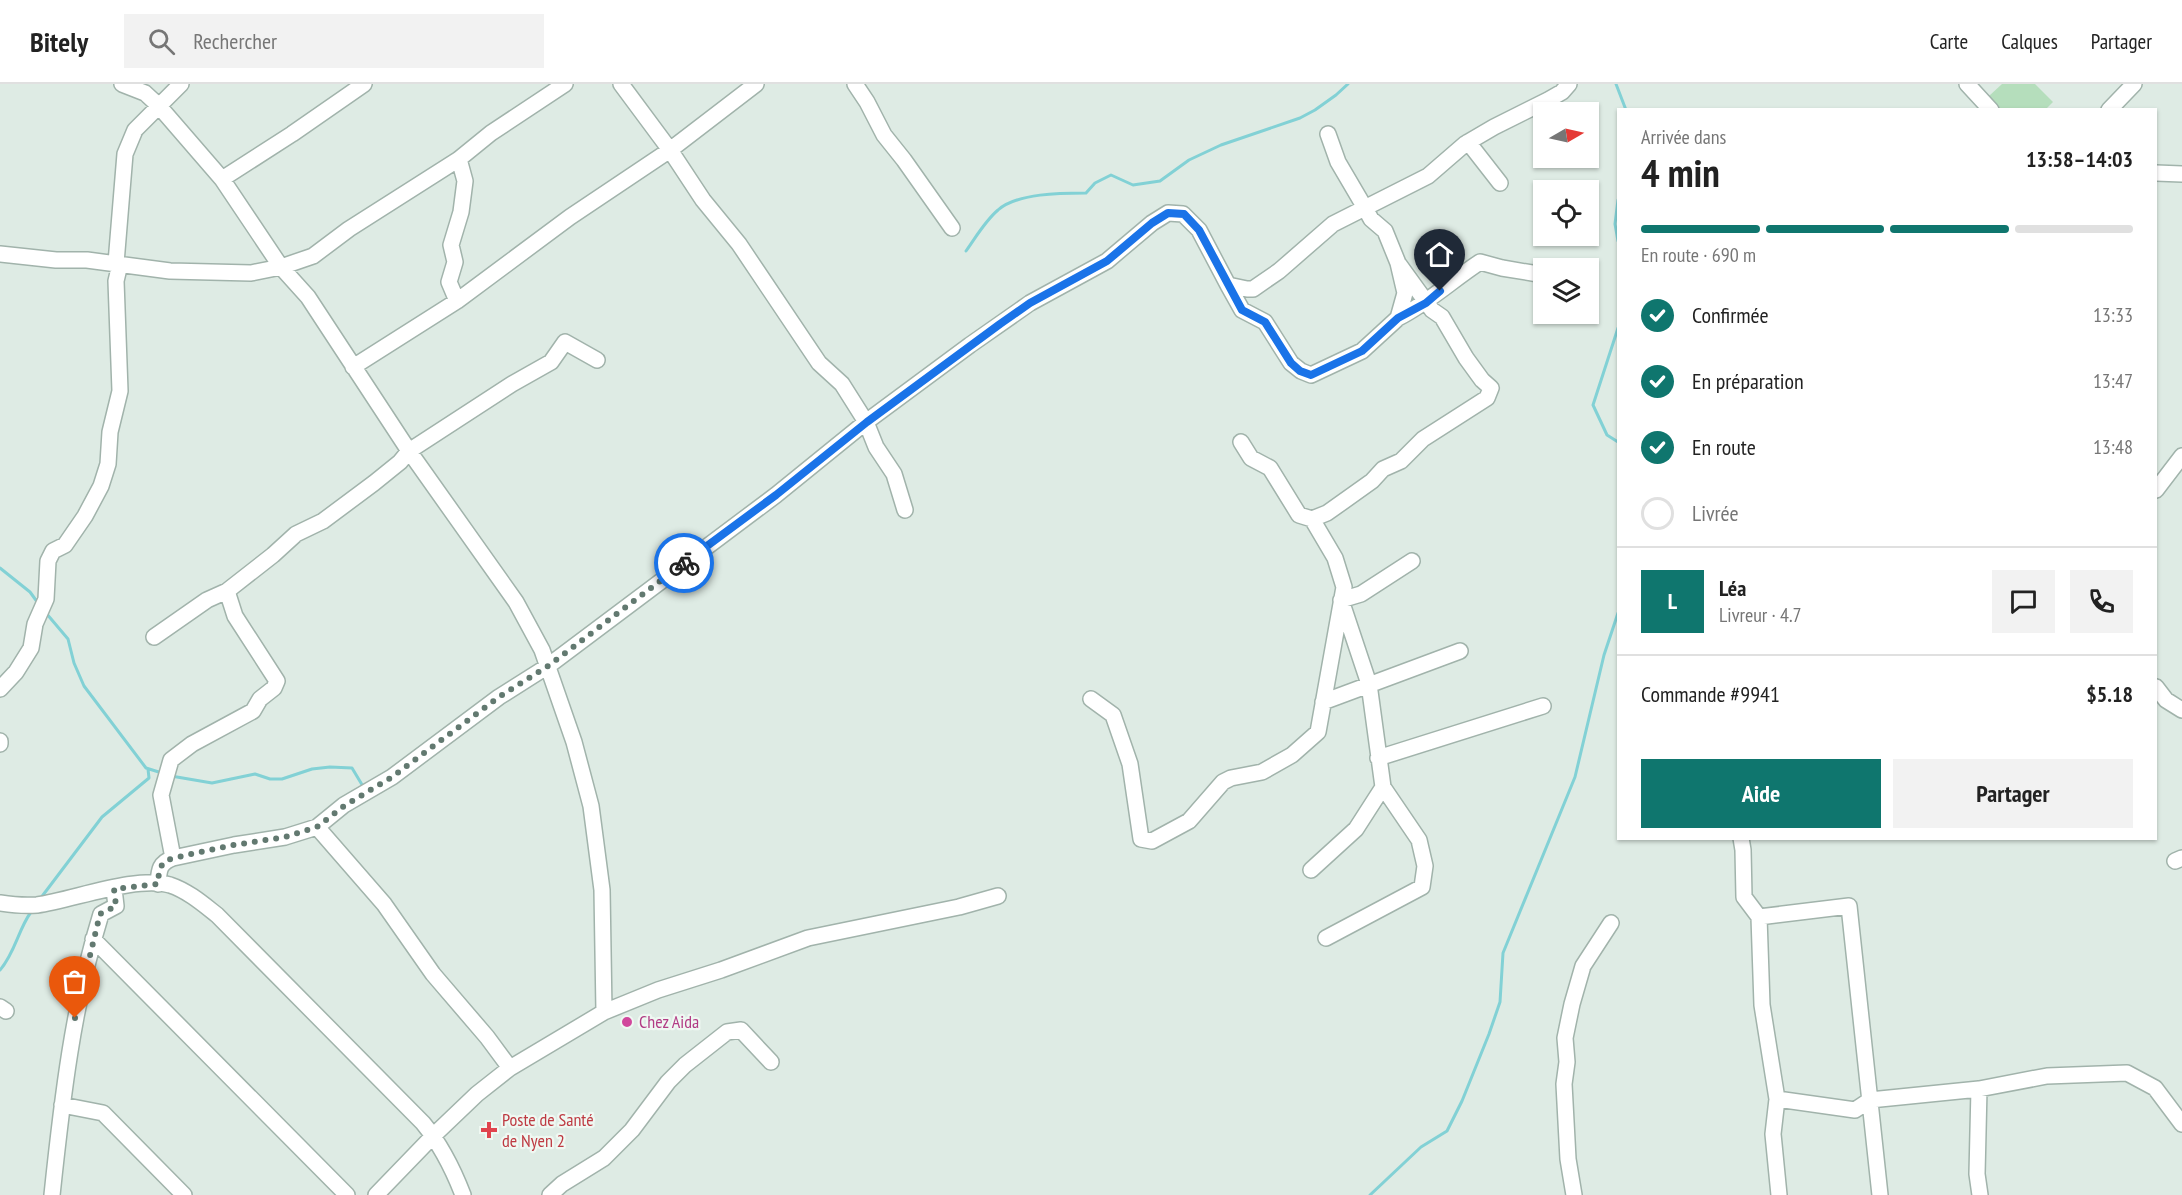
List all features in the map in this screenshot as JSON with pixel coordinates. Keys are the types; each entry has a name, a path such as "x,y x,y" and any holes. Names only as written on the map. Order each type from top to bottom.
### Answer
{"street":[{"path":"122,84 145,93 158,105 222,179 281,267 308,297 409,451 516,602 542,650 574,742 591,806 602,890 604,1012"},
{"path":"0,689 16,672 31,648 35,624 46,599 48,561 53,551 65,545 78,526 103,479 108,464 110,432 120,391 116,281 125,154 135,130 181,84"},
{"path":"222,179 364,84"},
{"path":"0,254 118,263 170,271 251,273 281,267 313,256 349,229 459,159 491,133 564,84"},
{"path":"621,84 759,273 807,347 819,363 842,384 867,422 876,447 894,474 905,510"},
{"path":"353,368 457,301 570,217 670,150 756,84"},
{"path":"855,84 884,135 952,228"},
{"path":"1228,285 1253,289 1279,271 1333,224 1428,176 1468,142 1562,92 1569,84"},
{"path":"1967,84 1989,108"},
{"path":"2111,108 2134,84"},
{"path":"1328,134 1338,162 1371,219 1385,231 1398,263 1405,293 1398,318"},
{"path":"1468,142 1500,183"},
{"path":"457,301 449,282 455,262 451,245 461,212 465,181 459,159"},
{"path":"2157,173 2182,174"},
{"path":"158,884 159,867 165,861 173,858 285,837 317,827 344,806 392,777 499,697 548,666 776,495 867,422 1004,321 1030,303 1107,261 1152,223 1168,213 1184,214 1199,230 1242,310 1265,322 1291,363 1300,371 1311,375 1362,351 1398,318 1426,303 1453,279 1480,262 1533,273"},
{"path":"1312,519 1336,506 1372,481 1383,469 1401,461 1423,439 1487,398 1491,388 1466,358 1442,317 1426,303 1398,263"},
{"path":"154,637 207,600 227,591 296,534 323,521 400,462 409,451 512,384 551,362 564,342 597,360"},
{"path":"1091,699 1113,715 1130,764 1141,839 1152,842 1189,821 1223,782 1231,778 1262,772 1292,755 1318,732 1344,587 1335,558 1312,519 1299,515 1270,468 1251,458 1241,442"},
{"path":"2157,489 2182,456"},
{"path":"1341,600 1361,594 1412,561"},
{"path":"173,858 161,795 171,760 192,744 253,711 260,699 274,688 277,681 235,616 227,591"},
{"path":"1326,938 1422,887 1425,866 1419,840 1383,787 1369,684 1341,600"},
{"path":"1323,702 1460,651"},
{"path":"2157,688 2166,700 2182,710"},
{"path":"1378,758 1543,706"},
{"path":"1311,870 1356,829 1383,787"},
{"path":"317,827 384,904 428,967 510,1068"},
{"path":"1741,840 1744,897 1759,917 1762,1005 1778,1099 1773,1134 1779,1195"},
{"path":"0,903 37,905 114,889 158,884 170,885 200,901 217,915 434,1136 463,1195"},
{"path":"52,1195 71,1039 100,914 116,906 114,889"},
{"path":"376,1195 477,1094 510,1068 604,1012 658,990 722,970 808,938 959,907 998,896"},
{"path":"1759,917 1849,906 1880,1195"},
{"path":"1574,1195 1568,1159 1564,1084 1567,1062 1565,1038 1583,966 1611,923"},
{"path":"93,939 347,1195"},
{"path":"550,1195 562,1184 604,1158 632,1130 668,1082 685,1065 727,1032 741,1030 771,1062"},
{"path":"1778,1099 1856,1110 1870,1100 1979,1089 2047,1076 2127,1073 2155,1088 2182,1124"},
{"path":"1979,1089 1977,1174 1980,1195"},
{"path":"62,1105 103,1113 184,1195"}],"green space":[{"path":"2002,84 2035,84 2053,102 2047,108 1999,108 1989,96"}],"waterway":[{"path":"966,251 989,219 1006,204 1040,195 1086,193 1095,183 1111,175 1133,185 1160,181 1189,160 1221,145 1300,118 1315,110 1348,84"},
{"path":"1616,84 1625,108"},
{"path":"1617,208 1615,224 1617,235"},
{"path":"1617,331 1593,405 1607,435 1617,441"},
{"path":"0,568 30,592 38,603"},
{"path":"46,613 68,639 74,663 84,686 146,768 162,773"},
{"path":"1370,1195 1421,1147 1447,1131 1462,1101 1500,1002 1503,953 1575,777 1604,655 1617,616"},
{"path":"171,776 212,783 255,774 270,779 282,779 312,769 352,768 364,788"},
{"path":"40,899 102,817 149,778 148,769"},
{"path":"0,970 31,912"}],"way so far":[{"path":"75,1018 100,914 116,906 114,889 137,884 158,884 159,867 165,861 173,858 285,837 317,827 344,806 392,777 499,697 548,666 684,563"}],"place":[{"name":"Chez Aida","path":"627,1022"},
{"name":"Poste de Santé de Nyen 2","path":"489,1130"}],"route":[{"path":"684,563 970,345 1030,303 1107,261 1152,223 1168,213 1184,214 1199,230 1242,310 1265,322 1291,363 1300,371 1311,375 1362,351 1398,318 1426,303 1440,291"}]}
